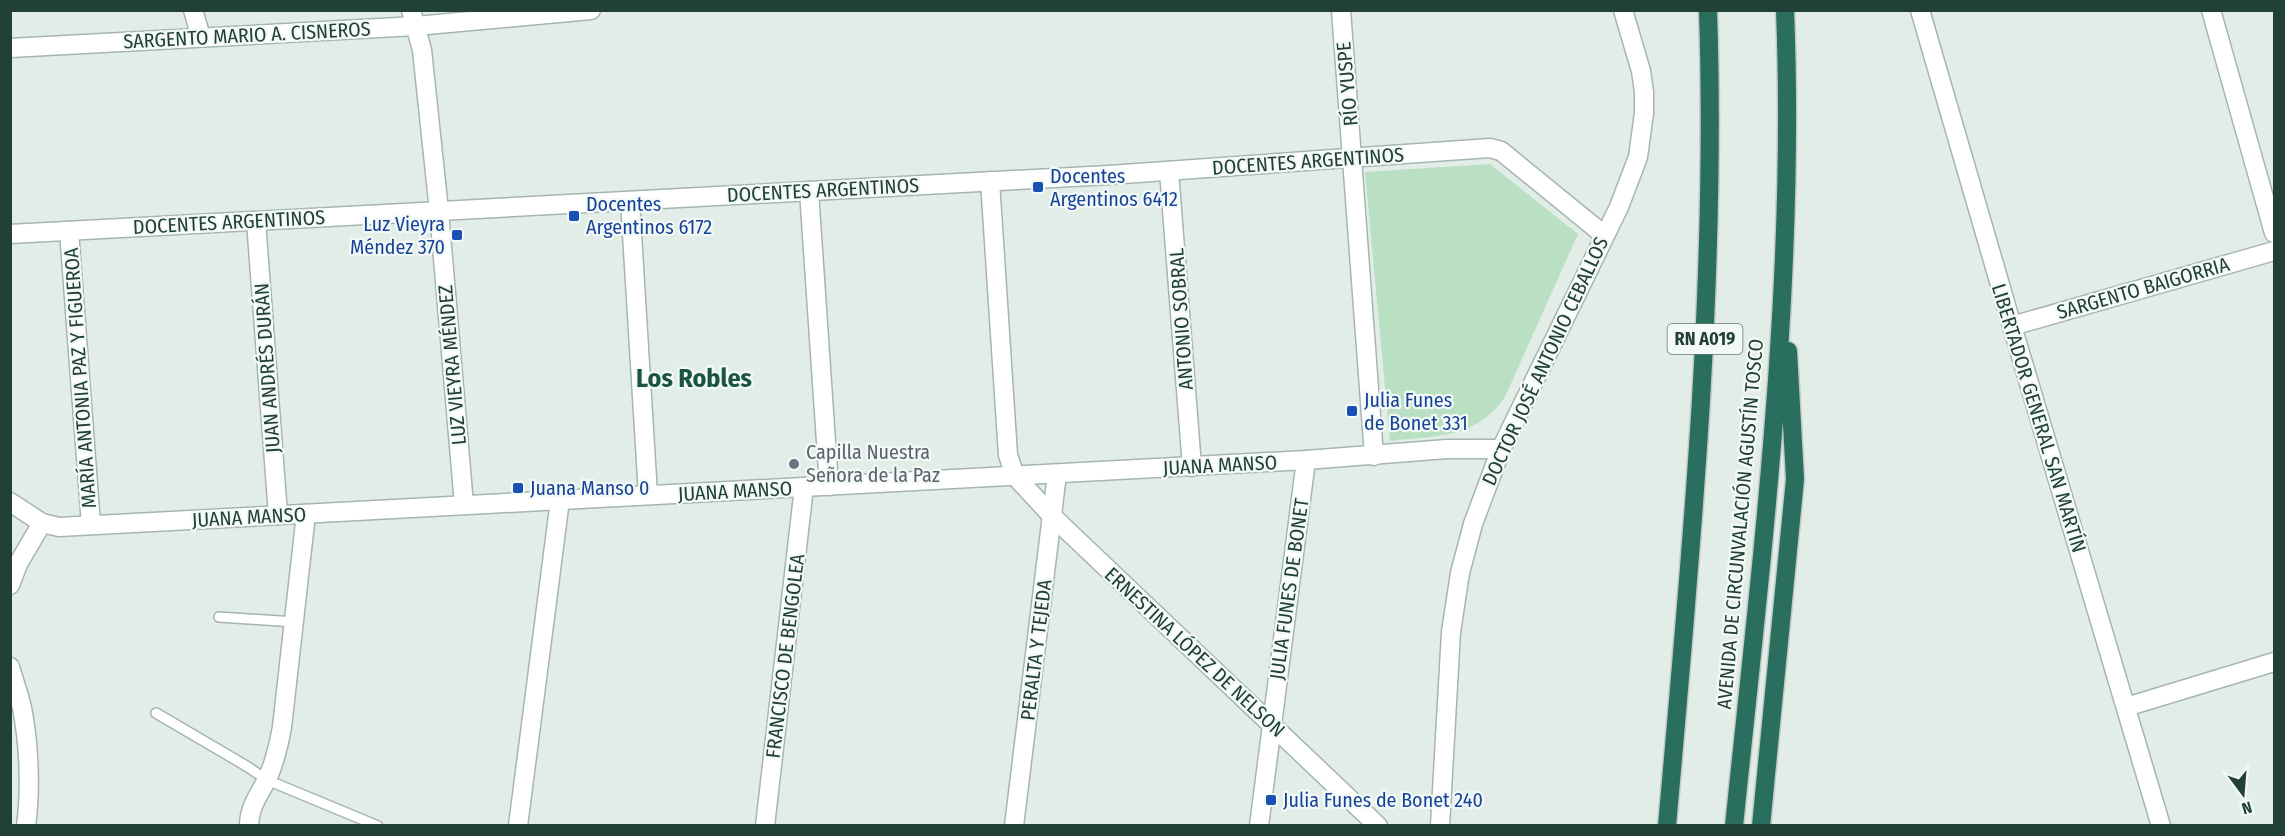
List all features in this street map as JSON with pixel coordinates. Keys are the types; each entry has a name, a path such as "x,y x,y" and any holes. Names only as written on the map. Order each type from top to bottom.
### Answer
{"highway":[{"name":"RN A019","path":"1667,825 1698,456 1708,276 1710,135 1708,10"},
{"name":"AVENIDA DE CIRCUNVALACIÓN AGUSTÍN TOSCO","path":"1734,825 1768,479 1783,266 1787,137 1785,10"},
{"path":"1761,825 1795,479 1783,266"}],"street":[{"path":"193,10 201,37"},
{"name":"SARGENTO MARIO A. CISNEROS","path":"11,47 201,37 414,18 591,10"},
{"name":"RÍO YUSPE","path":"1341,10 1352,157"},
{"name":"DOCTOR JOSÉ ANTONIO CEBALLOS","path":"1440,825 1446,707 1455,602 1473,524 1501,448 1619,207 1638,157 1644,113 1641,71 1623,10"},
{"name":"LIBERTADOR GENERAL SAN MARTÍN","path":"1920,10 2161,825"},
{"path":"2211,10 2274,233"},
{"name":"LUZ VIEYRA MÉNDEZ","path":"414,18 422,50 439,212 464,505"},
{"name":"DOCENTES ARGENTINOS","path":"10,234 1169,171 1490,148 1501,151 1604,235"},
{"path":"1352,157 1374,456"},
{"name":"ANTONIO SOBRAL","path":"1169,171 1192,466"},
{"path":"990,181 1008,455 1015,476"},
{"path":"809,191 829,486"},
{"path":"630,201 648,495"},
{"name":"JUAN ANDRÉS DURÁN","path":"256,221 278,515"},
{"name":"MARÍA ANTONIA PAZ Y FIGUEROA","path":"69,231 91,525"},
{"name":"SARGENTO BAIGORRIA","path":"2012,326 2274,251"},
{"name":"JUANA MANSO","path":"10,502 42,523 59,527 1057,474 1374,456 1447,449 1501,448"},
{"name":"JULIA FUNES DE BONET","path":"1259,825 1306,460"},
{"name":"PERALTA Y TEJEDA","path":"1014,825 1057,474"},
{"name":"ERNESTINA LÓPEZ DE NELSON","path":"1015,476 1052,516 1378,825"},
{"name":"FRANCISCO DE BENGOLEA","path":"765,825 804,487"},
{"path":"518,825 561,500"},
{"path":"249,825 251,808 267,780 277,753 282,727 306,514"},
{"path":"10,585 18,564 42,523"},
{"path":"2126,707 2274,662"},
{"path":"10,667 15,696 26,733 26,825"}],"lane":[{"path":"219,617 295,622"},
{"path":"156,713 267,780 378,825"}],"green space":[{"path":"1490,164 1578,234 1505,397 1493,411 1481,421 1454,433 1390,441 1365,172"}],"place":[{"name":"Docentes Argentinos 6412","path":"1038,187"},
{"name":"Docentes Argentinos 6172","path":"574,216"},
{"name":"Luz Vieyra Méndez 370","path":"457,235"},
{"name":"Julia Funes de Bonet 331","path":"1352,411"},
{"name":"Capilla Nuestra Señora de la Paz","path":"794,464"},
{"name":"Juana Manso 0","path":"518,488"},
{"name":"Julia Funes de Bonet 240","path":"1271,800"}],"district":[{"name":"Los Robles","path":"694,378"}]}
